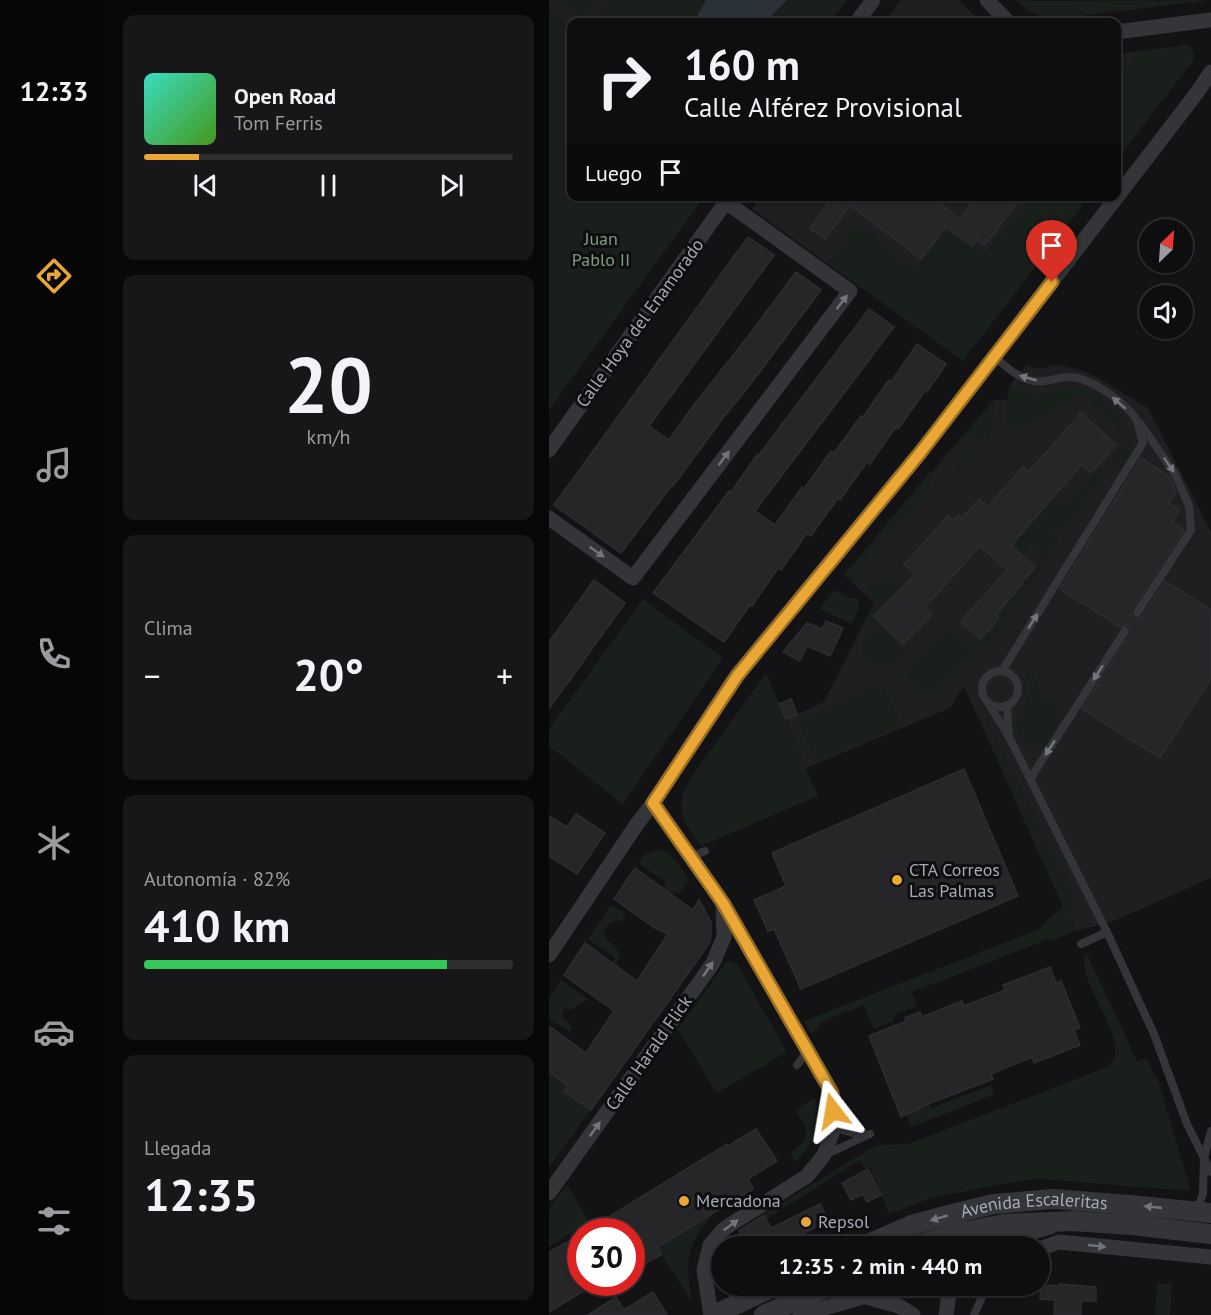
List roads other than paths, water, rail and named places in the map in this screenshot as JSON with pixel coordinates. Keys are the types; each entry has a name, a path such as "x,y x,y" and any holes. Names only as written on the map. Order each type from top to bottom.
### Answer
{"street":[{"path":"860,18 873,0"},
{"path":"987,0 1004,18"},
{"path":"1121,31 1211,20"},
{"path":"1121,192 1211,72"},
{"name":"Calle Hoya del Enamorado","path":"549,450 727,201"},
{"path":"549,518 633,578 851,291 731,201"},
{"path":"549,955 737,676 920,453 1114,201"},
{"path":"653,803 698,854 723,903 832,1093 834,1128 824,1155 807,1176 725,1228 710,1245 704,1270 713,1315 754,1296"},
{"name":"Calle Harald Flick","path":"549,1193 584,1151 673,1028 713,963 724,937 723,903"},
{"name":"Avenida Escaleritas","path":"887,1236 912,1225 994,1204 1053,1199 1204,1212"},
{"path":"1018,1236 1072,1221"},
{"name":"Avenida Escaleritas","path":"947,1236 1004,1224 1072,1221 1211,1234"},
{"path":"1050,1245 1059,1242 1211,1257"},
{"path":"764,1315 807,1296"},
{"path":"800,1315 868,1296"},
{"path":"946,1315 949,1296"},
{"path":"863,1297 899,1306 913,1315"}],"lane":[{"path":"995,357 1018,375 1033,381 1055,380 1067,376 1079,377 1092,382 1135,417 1175,474 1189,506 1191,530 1137,612"},
{"path":"1002,671 1143,442 1135,417"},
{"path":"1143,442 1153,442"},
{"path":"1030,779 1125,631"},
{"path":"989,704 1000,707 1011,703 1015,698 1018,687 1013,676 1008,672 990,673 983,682 982,694 1009,737 1107,932 1153,1034 1187,1124 1211,1172"},
{"path":"1007,705 1009,737"},
{"path":"1081,944 1107,932"},
{"path":"797,1065 807,1051"},
{"path":"824,1155 870,1134 857,1134 834,1128"},
{"path":"1204,1212 1204,1158 1211,1131"},
{"path":"974,1315 982,1297"}],"place":[{"name":"CTA Correos Las Palmas","path":"897,880"},
{"name":"Mercadona","path":"684,1201"},
{"name":"Repsol","path":"806,1222"}],"park label":[{"name":"Juan Pablo II","path":"601,249"}]}
